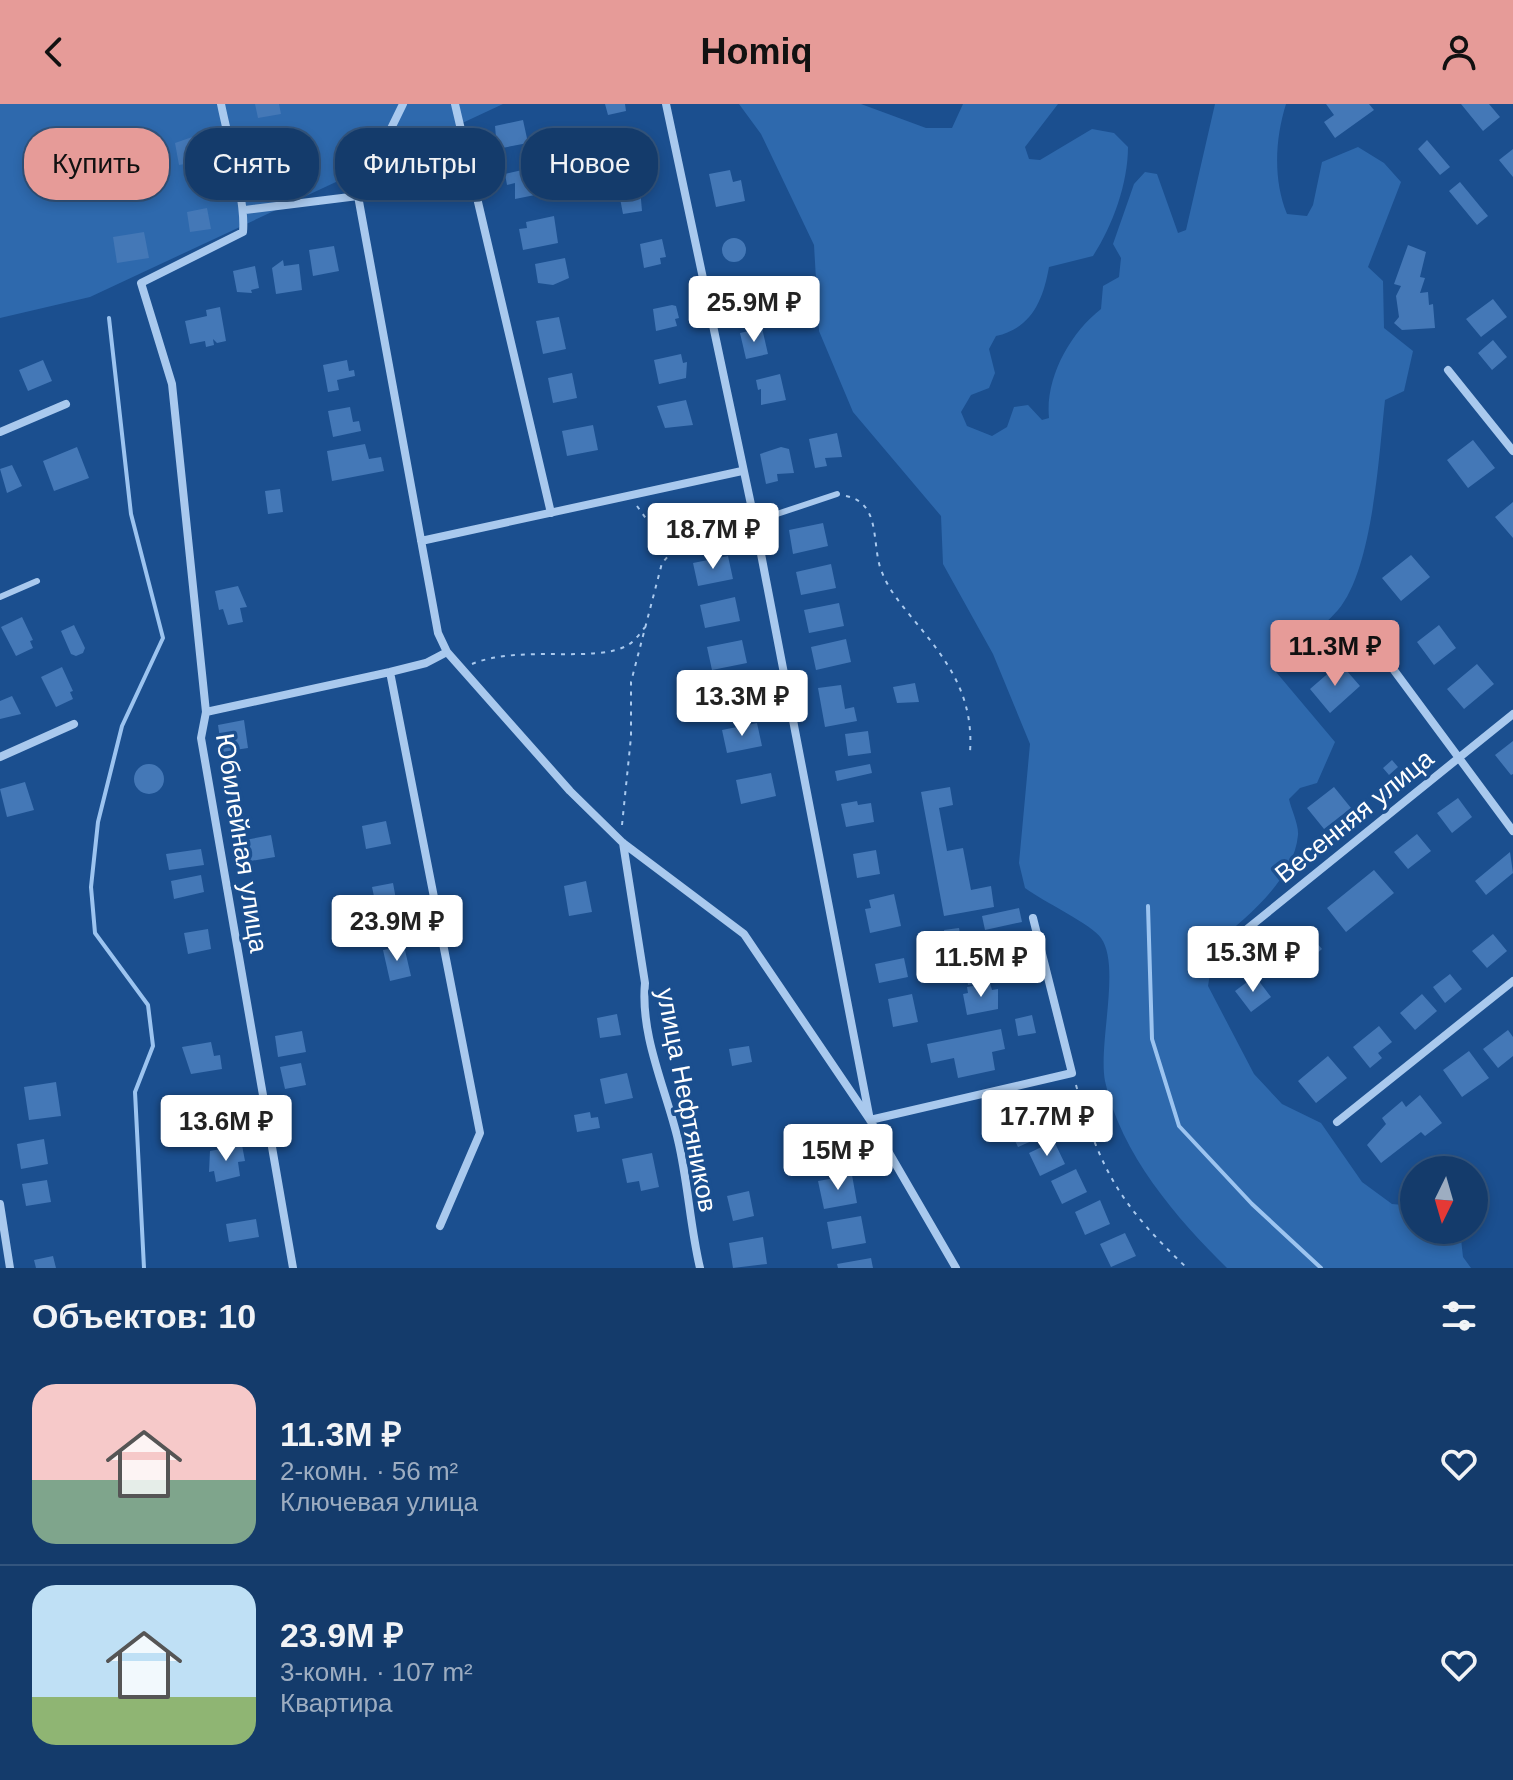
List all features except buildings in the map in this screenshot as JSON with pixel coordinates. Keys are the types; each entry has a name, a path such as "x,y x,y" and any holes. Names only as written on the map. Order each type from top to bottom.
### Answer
{"street":[{"path":"221,104 237,189 245,210 335,199"},
{"path":"391,128 403,104"},
{"path":"455,104 551,513"},
{"path":"666,104 756,528 870,1120"},
{"path":"359,200 438,633 447,652 570,791 623,843 744,934 870,1120 956,1268"},
{"name":"Юбилейная улица","path":"245,210 243,232 141,283 172,384 206,712 201,738 293,1268"},
{"path":"1448,370 1513,451"},
{"path":"0,432 66,404"},
{"path":"421,541 742,471"},
{"path":"1362,627 1405,681 1513,831"},
{"path":"206,712 390,672 426,663 447,652"},
{"path":"390,672 480,1133 440,1226"},
{"name":"Весенняя улица","path":"1221,950 1513,714"},
{"path":"0,757 74,724"},
{"name":"улица Нефтяников","path":"623,843 645,983 643,1003 661,1088 678,1140 689,1222 700,1268"},
{"path":"870,1120 1072,1073 1033,918"},
{"path":"1337,1122 1513,981"},
{"path":"0,1204 3,1248 10,1268"}],"lane":[{"path":"756,528 771,516 837,494"},
{"path":"0,597 37,581"}],"path":[{"path":"837,494 857,498 870,509 881,567 891,592 949,663 963,696 971,734 970,752"},
{"path":"622,497 640,509 670,551"},
{"path":"623,843 631,682 662,563 679,544 756,528"},
{"path":"461,669 492,656 520,652 610,652 629,644 647,626"},
{"path":"1072,1073 1091,1141 1112,1184 1143,1226 1187,1268"}],"shaded area":[{"path":"0,104 503,104 452,128 335,128 335,183 319,190 319,128 185,128 185,200 298,200 90,297 0,318"},
{"path":"739,104 861,104 926,128 952,128 963,104 1058,104 1025,147 1029,159 1040,160 1092,129 1114,133 1128,147 1118,203 1093,256 1049,267 1034,311 1019,326 996,336 989,349 995,373 989,388 971,395 961,412 967,426 992,436 1007,427 1014,407 1028,405 1042,420 1049,418 1051,387 1062,358 1079,331 1101,309 1103,286 1119,277 1121,258 1113,244 1134,184 1145,172 1157,174 1178,233 1186,230 1215,104 1286,104 1277,159 1279,187 1287,214 1307,216 1313,205 1322,162 1358,147 1384,163 1401,182 1368,267 1383,281 1384,328 1413,351 1404,391 1385,400 1367,540 1350,591 1338,610 1271,666 1335,742 1317,783 1300,788 1289,799 1298,835 1288,867 1267,896 1215,943 1208,986 1254,1074 1282,1104 1321,1123 1362,1182 1392,1204 1400,1205 1400,1244 1462,1244 1463,1257 1471,1268 1227,1268 1170,1206 1137,1159 1112,1108 1105,1081 1104,1047 1109,986 1107,951 1096,933 1025,888 1019,863 1030,744 993,654 943,564 941,516 853,412 819,331 814,245 761,134"}],"waterway":[{"path":"109,318 131,514 163,638 122,726 98,822 91,887 95,933 148,1005 153,1046 135,1092 144,1268"},
{"path":"1148,906 1152,1039 1179,1126 1252,1204 1321,1268"}]}
